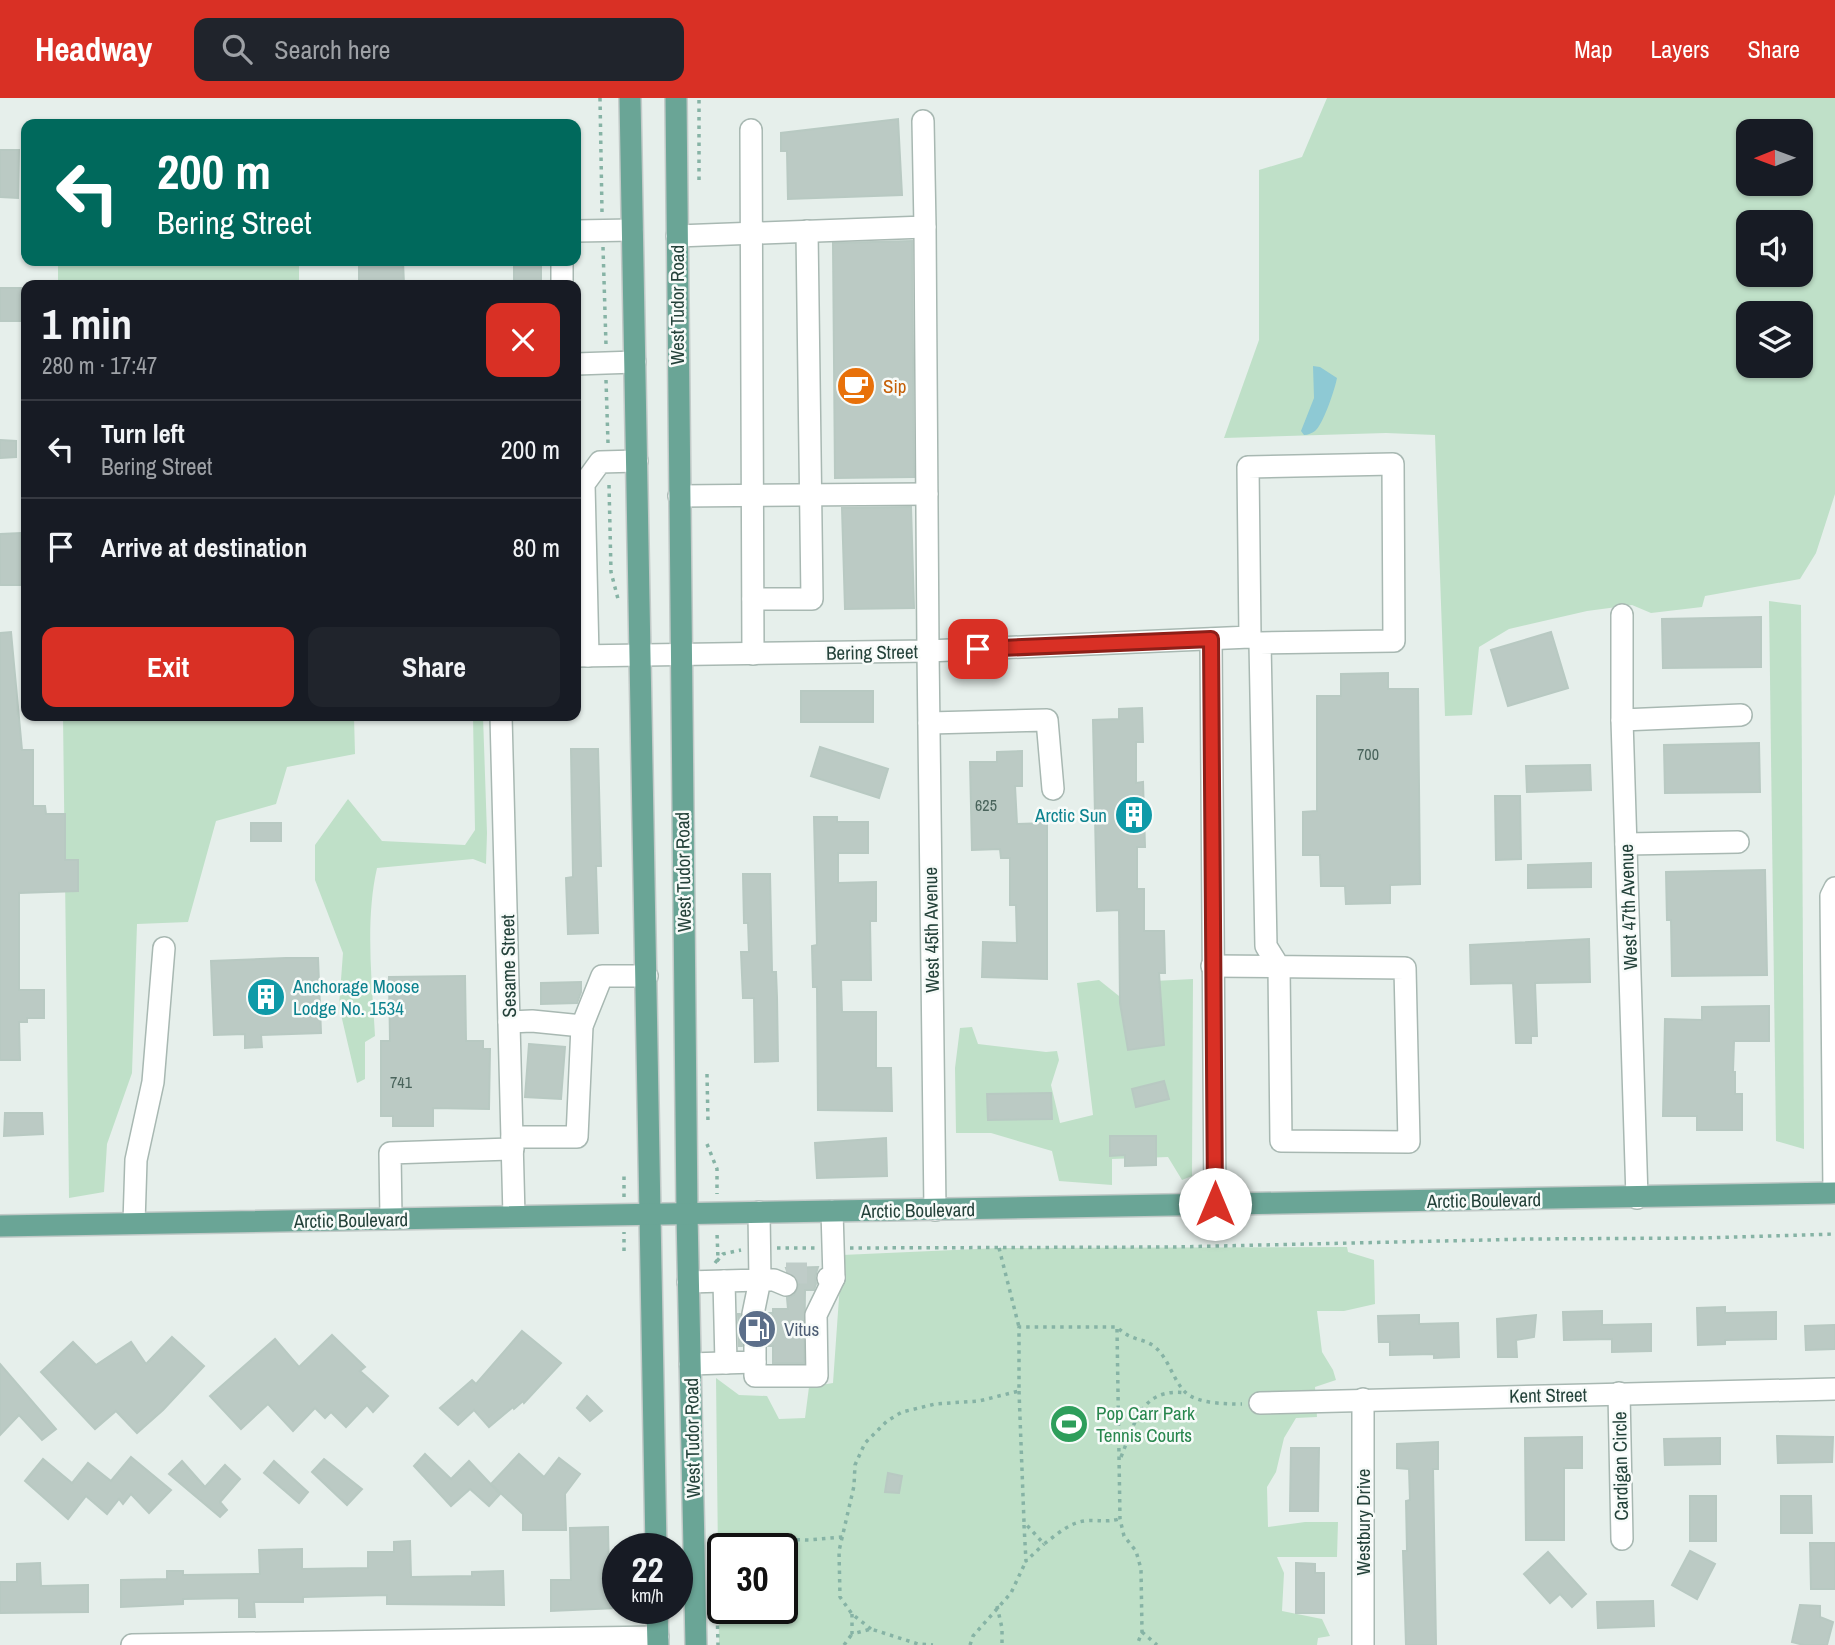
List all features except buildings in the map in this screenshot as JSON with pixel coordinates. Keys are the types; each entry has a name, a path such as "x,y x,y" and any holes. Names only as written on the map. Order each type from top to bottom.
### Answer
{"main road":[{"name":"West Tudor Road","path":"630,98 656,1533"},
{"name":"West Tudor Road","path":"676,98 687,1214 696,1645"},
{"name":"Arctic Boulevard","path":"0,1226 1835,1193"}],"street":[{"name":"West 45th Avenue","path":"923,121 935,1210"},
{"path":"751,130 754,654"},
{"path":"677,236 925,227"},
{"path":"581,231 632,230"},
{"path":"753,599 812,599 807,231"},
{"path":"581,364 635,362"},
{"path":"581,483 600,462 637,461"},
{"path":"1212,966 1279,967 1405,968 1409,1142 1281,1141 1279,967 1266,946 1248,467 1392,464 1394,641 1255,640"},
{"path":"679,496 927,494"},
{"path":"581,570 582,656"},
{"name":"West 47th Avenue","path":"1622,615 1622,720 1637,1198"},
{"path":"1211,639 1215,1204"},
{"name":"Bering Street","path":"582,656 928,651 1211,639 1255,640"},
{"path":"1622,720 1741,715"},
{"path":"929,723 1047,720 1053,789"},
{"name":"Sesame Street","path":"502,721 514,1216"},
{"path":"1626,844 1738,842"},
{"path":"1835,888 1831,896 1835,1193"},
{"path":"134,1223 136,1160 153,1082 164,948"},
{"path":"391,1219 390,1153 577,1137 582,1026 602,976 647,976"},
{"path":"509,1022 532,1021 582,1026"},
{"path":"690,1364 726,1363 755,1354 755,1376 817,1376 816,1315 833,1248 832,1211"},
{"path":"759,1212 760,1249 777,1279"},
{"path":"719,1273 726,1363"},
{"path":"688,1282 719,1273 777,1279"},
{"path":"753,1314 777,1279"},
{"name":"Kent Street","path":"1260,1403 1835,1389"},
{"name":"Cardigan Circle","path":"1619,1393 1622,1539"},
{"name":"Westbury Drive","path":"1363,1399 1363,1645"},
{"path":"132,1645 658,1641"}],"path":[{"path":"600,98 611,572 619,602"},
{"path":"719,1273 723,1254 760,1249 1174,1247 1835,1234"},
{"path":"999,1248 1019,1327 1026,1561"},
{"path":"1019,1327 1117,1327 1125,1335 1154,1347 1186,1393"},
{"path":"1117,1327 1119,1519 1124,1536 1136,1551 1141,1569 1140,1616 1143,1632 1137,1645"},
{"path":"933,1645 918,1644 871,1629 852,1614 840,1597 839,1552 854,1486 855,1465 865,1443 887,1421 902,1412 959,1401 979,1401 1019,1391"},
{"path":"1120,1458 1144,1405 1159,1394 1172,1391 1186,1393 1211,1403 1260,1403"},
{"path":"970,1645 973,1636 997,1606 1012,1593 1026,1561 1044,1544 1073,1524 1087,1520 1106,1523 1119,1519"},
{"path":"1024,1522 1044,1544"},
{"path":"798,1540 843,1537"},
{"path":"997,1606 1002,1628 1002,1645"},
{"path":"844,1645 852,1634 852,1614"},
{"path":"852,1634 871,1629"},
{"path":"1143,1632 1157,1645"}],"green space":[{"path":"1327,98 1835,98 1835,494 1816,553 1800,579 1705,596 1702,607 1651,613 1632,605 1587,611 1509,629 1479,647 1472,715 1445,716 1435,435 1386,433 1224,438 1259,340 1259,170 1302,157"},
{"path":"58,266 299,266 299,280 58,280"},
{"path":"1769,601 1801,605 1804,1149 1776,1141"},
{"path":"63,721 354,721 355,754 287,767 276,804 216,821 188,922 137,924 132,1073 107,1144 104,1192 69,1198"},
{"path":"473,721 483,721 486,864 473,859 377,868 370,930 375,1036 365,1042 365,1079 357,1083 339,1006 343,953 315,880 315,845 348,799 382,841 465,845 475,830"},
{"path":"1193,979 1192,1176 1182,1180 1168,1157 1112,1159 1112,1185 1059,1181 1052,1151 991,1133 956,1133 955,1068 960,1028 972,1027 978,1044 1057,1051 1059,1060 1051,1085 1060,1123 1093,1115 1077,983 1099,980 1119,996 1132,995 1135,982"},
{"path":"1347,1247 1348,1252 1374,1260 1375,1304 1344,1311 1317,1311 1322,1352 1336,1380 1315,1387 1317,1417 1296,1418 1284,1438 1276,1472 1267,1487 1268,1527 1305,1522 1338,1522 1337,1557 1277,1557 1284,1573 1282,1611 1322,1619 1330,1636 1318,1638 1317,1645 719,1645 719,1624 798,1624 798,1533 718,1533 716,1378 739,1395 767,1396 779,1419 805,1418 809,1387 833,1383 842,1255 999,1248"}],"water":[{"path":"1313,366 1320,367 1337,378 1322,422 1315,431 1304,435 1301,431 1314,398"}],"tunnel":[{"path":"786,1273 817,1273"},
{"path":"753,1314 755,1346"}],"place":[{"name":"Sip","path":"856,386"},
{"name":"Arctic Sun","path":"1134,815"},
{"name":"Anchorage Moose Lodge No. 1534","path":"266,997"},
{"name":"Vitus","path":"757,1329"},
{"name":"Pop Carr Park Tennis Courts","path":"1069,1424"}],"route":[{"path":"978,649 1211,639 1215,1204"}]}
